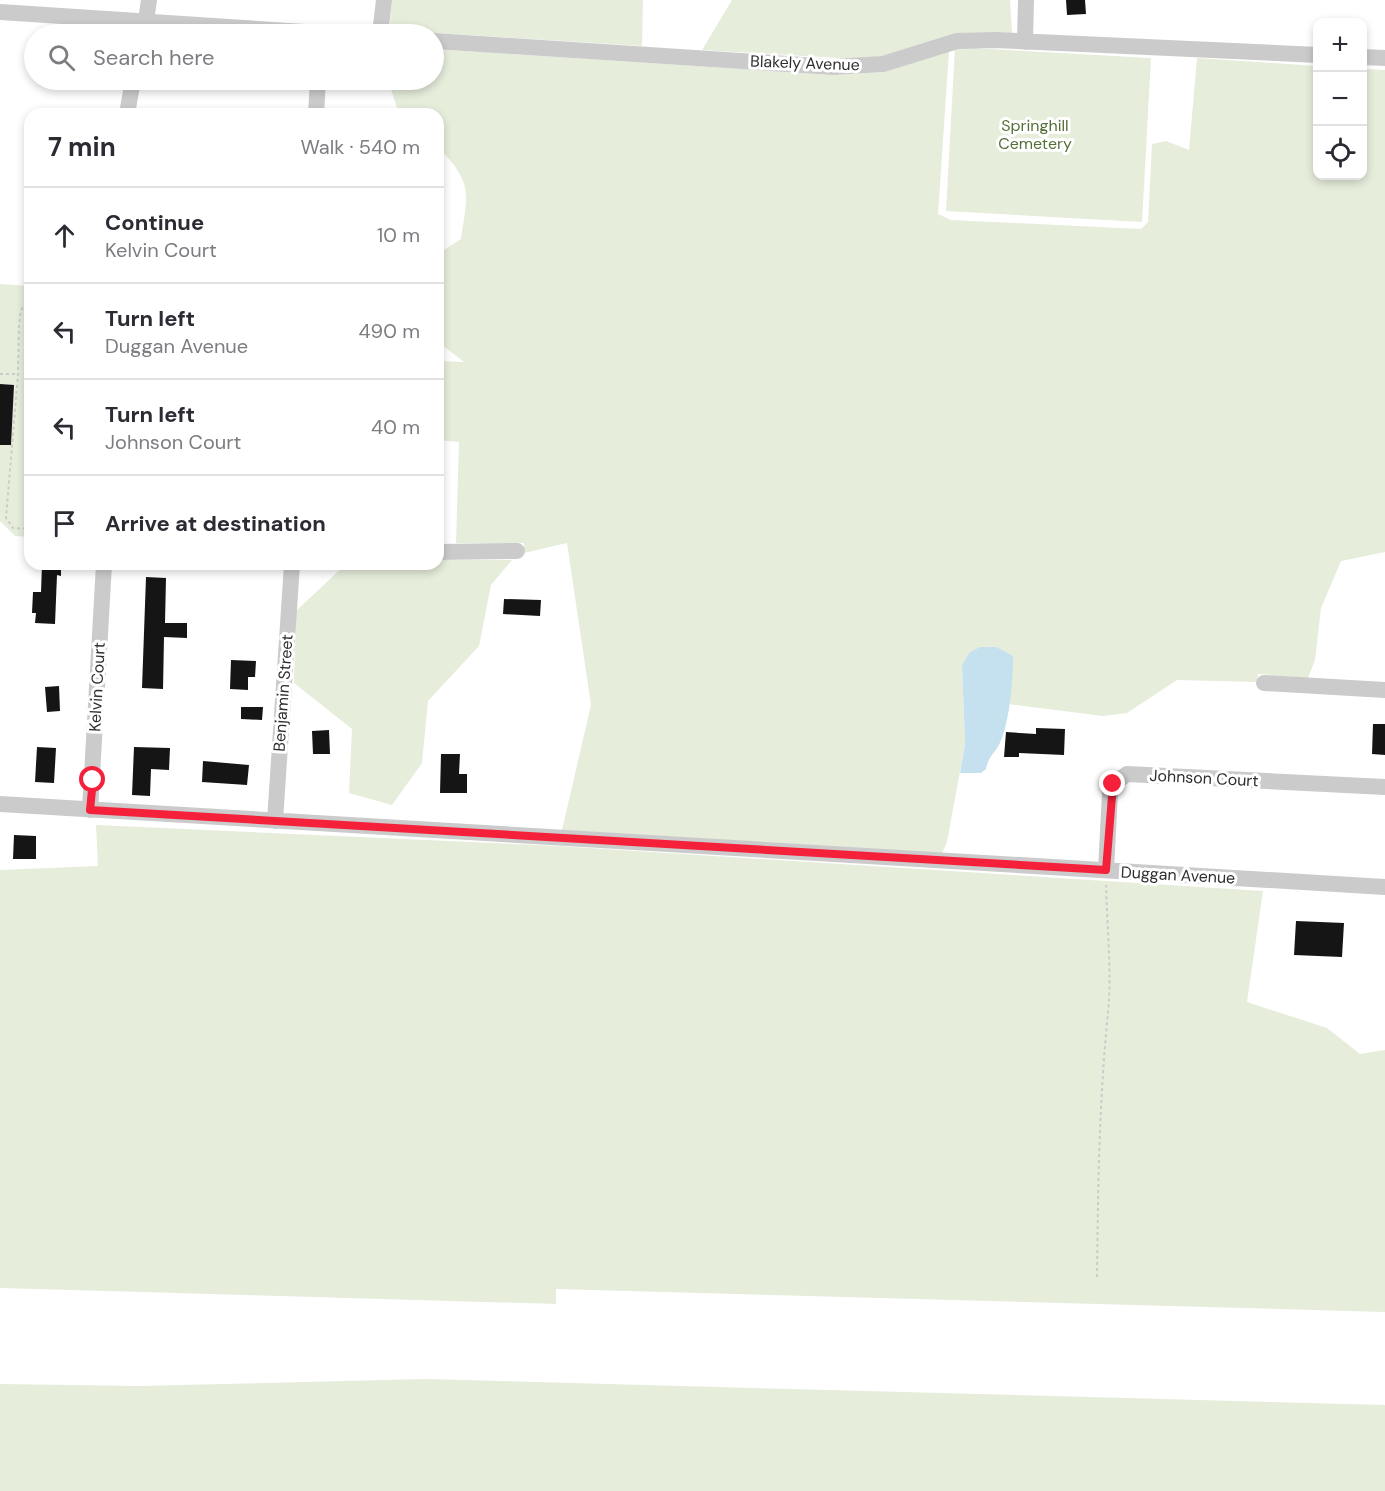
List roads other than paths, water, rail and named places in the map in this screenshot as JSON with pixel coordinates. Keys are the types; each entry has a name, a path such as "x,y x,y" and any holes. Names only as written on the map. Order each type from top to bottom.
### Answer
{"street":[{"path":"146,24 149,0"},
{"path":"381,24 384,0"},
{"path":"1025,42 1026,0"},
{"path":"0,12 110,24"},
{"name":"Blakely Avenue","path":"444,42 855,67 883,64 957,41 1313,55"},
{"path":"1367,57 1385,58"},
{"path":"128,108 131,90"},
{"path":"316,108 317,90"},
{"path":"444,552 517,551"},
{"name":"Kelvin Court","path":"90,810 105,570"},
{"name":"Benjamin Street","path":"275,821 292,570"},
{"path":"1264,683 1385,690"},
{"name":"Johnson Court","path":"1106,870 1110,794 1113,784 1127,774 1385,787"},
{"name":"Duggan Avenue","path":"0,804 1385,887"}],"water":[{"path":"980,647 996,647 1013,656 1008,713 1003,736 986,769 981,773 960,773 965,744 962,665 969,653"}],"park label":[{"name":"Springhill Cemetery","path":"1035,134"}]}
